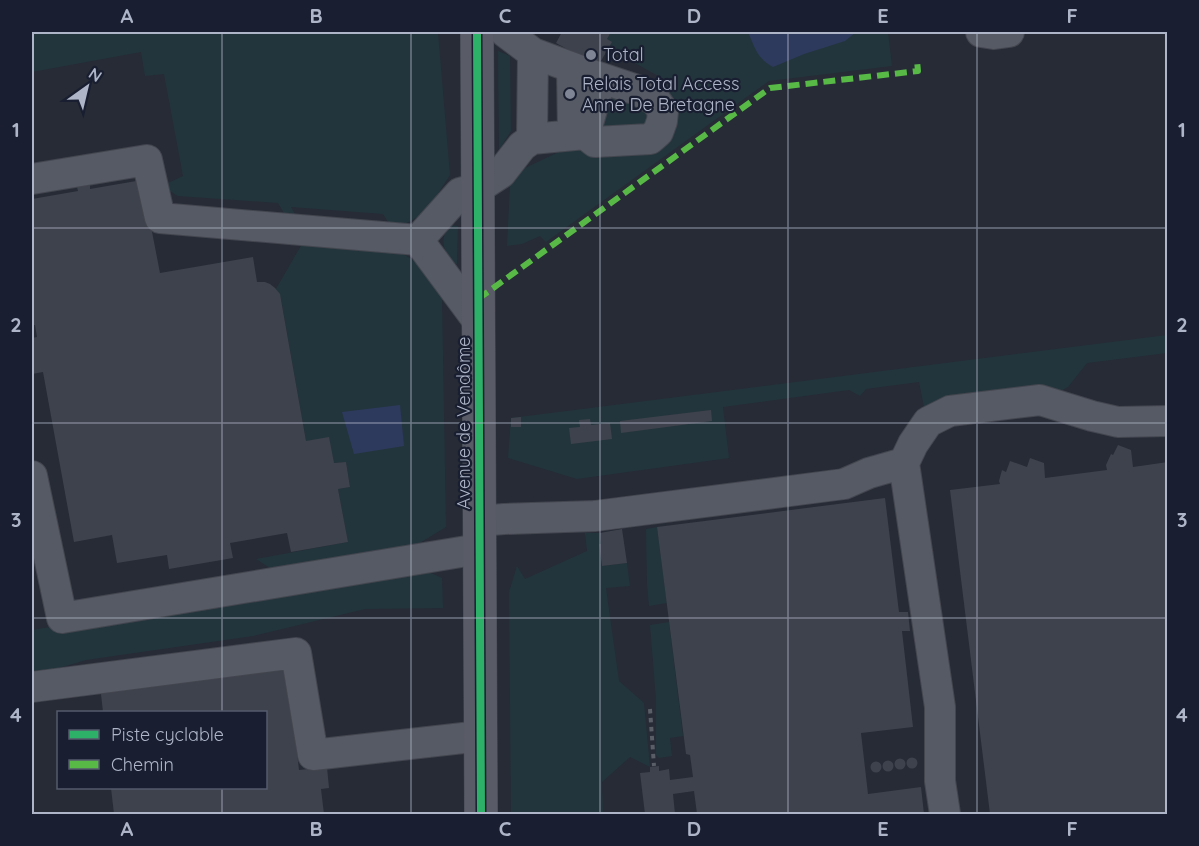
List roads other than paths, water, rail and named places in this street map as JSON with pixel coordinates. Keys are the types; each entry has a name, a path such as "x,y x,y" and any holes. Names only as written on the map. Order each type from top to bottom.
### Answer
{"main road":[{"name":"Avenue de Vendôme","path":"477,32 481,814"}],"street":[{"path":"418,240 460,193 478,188 501,174 522,146 532,139 579,135 595,142 650,139 658,132 663,111 656,101 637,90 533,53 505,32"},
{"path":"981,32 994,34 1009,32"},
{"path":"532,139 533,53"},
{"path":"572,68 579,135"},
{"path":"579,135 601,78"},
{"path":"32,179 147,160 159,218 418,240 478,321"},
{"path":"945,814 940,782 940,706 904,463 913,444 928,422 950,411 1040,400 1118,422 1167,421"},
{"path":"32,476 62,618 479,535 504,519 595,516 844,484 869,473 904,463"},
{"path":"32,687 296,653 313,755 481,736"}],"water":[{"path":"748,32 856,32 845,41 773,67 760,56"},
{"path":"400,405 404,446 354,454 342,412"}],"place":[{"name":"Total","path":"591,55"},
{"name":"Relais Total Access Anne De Bretagne","path":"570,94"}]}
